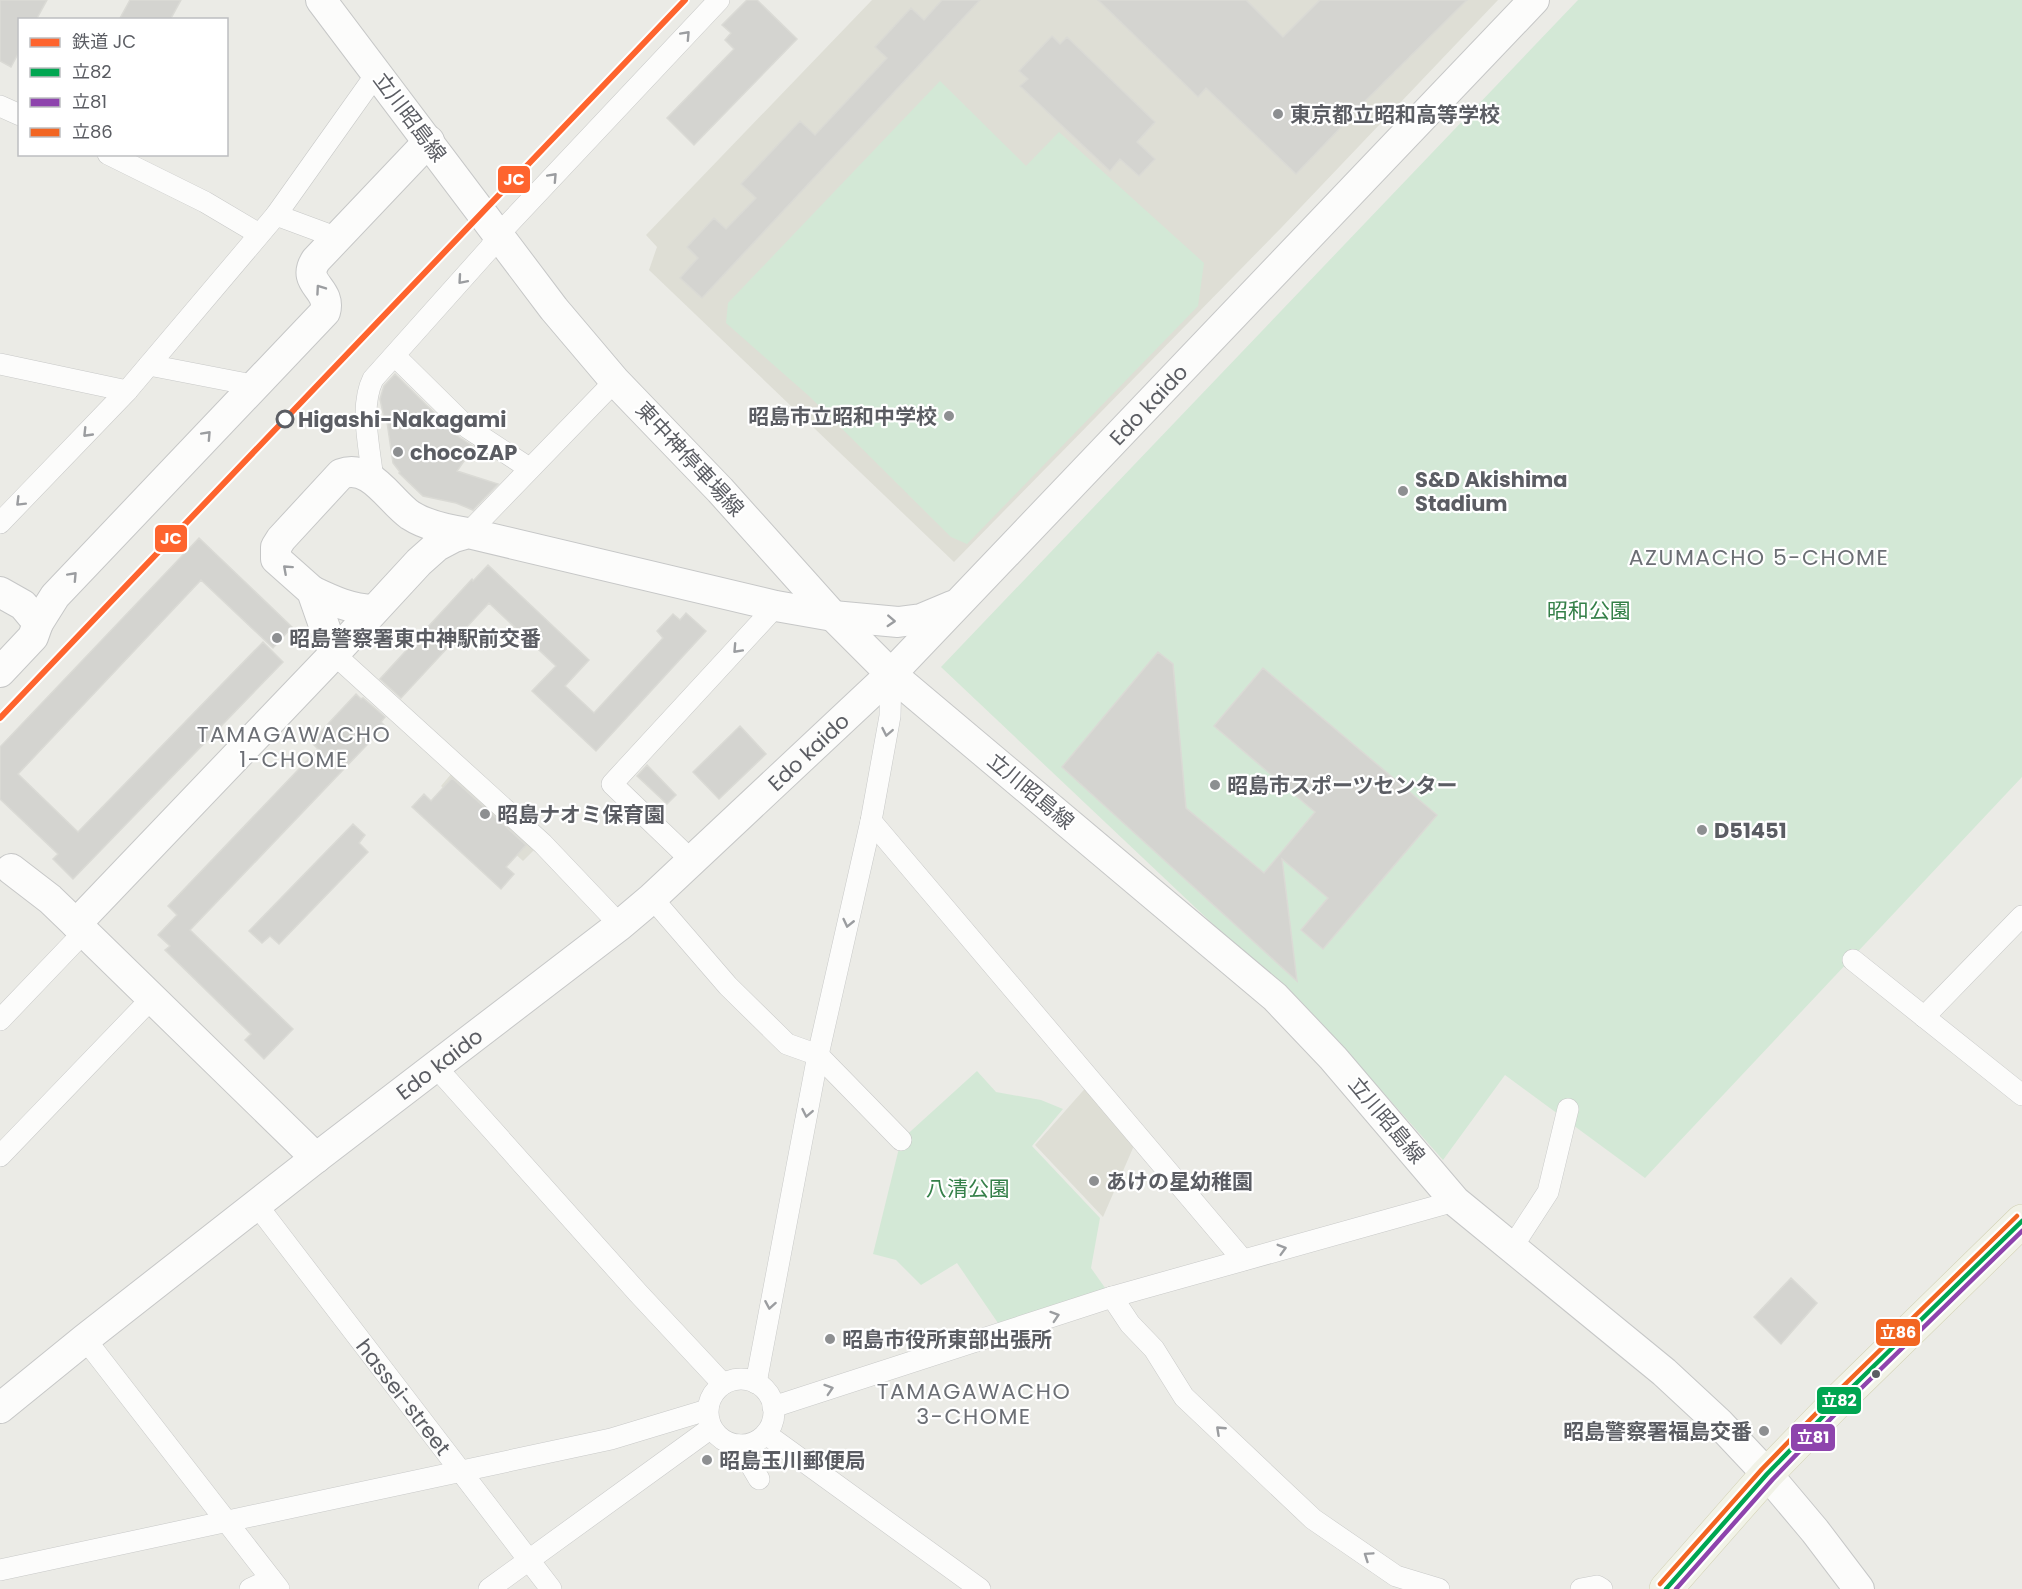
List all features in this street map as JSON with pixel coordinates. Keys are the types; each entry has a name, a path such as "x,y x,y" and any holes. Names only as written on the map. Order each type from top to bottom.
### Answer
{"main road":[{"path":"1666,1589 1767,1474 1845,1394 2022,1221"}],"street":[{"name":"立川昭島線","path":"321,0 498,235"},
{"path":"373,480 367,424 367,391 373,380 490,248 498,235 719,0"},
{"name":"Edo kaido","path":"0,1408 256,1204 652,898 891,674 1534,0"},
{"path":"0,523 128,391 276,215 377,73"},
{"path":"0,106 18,114"},
{"path":"0,672 33,637 38,623 54,596 325,312 327,304 325,297 310,275 311,267 429,141"},
{"path":"112,156 205,202 259,234"},
{"path":"276,215 338,238"},
{"name":"東中神停車場線","path":"498,235 554,309 615,381 720,490 832,616 891,674"},
{"path":"395,356 468,428 529,468"},
{"path":"0,364 128,391"},
{"path":"149,365 242,383 252,388"},
{"path":"0,1020 80,928 417,563 437,546 468,533 615,381"},
{"path":"374,610 344,606 312,591 276,559 276,547 281,539 341,474 351,470 373,480 410,514 423,522 776,606 832,616 898,622 931,615 962,601"},
{"path":"410,514 418,529 420,541 417,563"},
{"path":"312,591 334,654 543,844 620,925"},
{"path":"0,592 23,605 38,623"},
{"path":"691,860 612,784 776,606"},
{"name":"立川昭島線","path":"891,674 1275,997 1333,1058 1455,1201 1664,1372 1719,1423 1767,1474 1815,1531 1859,1589"},
{"path":"756,1383 818,1055 871,821 890,716 891,674"},
{"path":"871,821 1243,1260"},
{"path":"4,870 50,899 316,1158"},
{"path":"652,898 728,986 787,1044 818,1055 901,1140"},
{"path":"1924,1017 2022,916"},
{"path":"1853,960 2022,1095"},
{"path":"0,1156 152,998"},
{"path":"435,1066 614,1267 723,1384"},
{"path":"1511,1249 1548,1192 1568,1108"},
{"path":"773,1407 1112,1297 1455,1201"},
{"name":"hassei-street","path":"256,1204 551,1589"},
{"path":"1112,1297 1130,1324 1154,1348 1184,1397 1313,1519 1388,1582 1439,1589"},
{"path":"85,1339 275,1584 250,1589"},
{"path":"740,1379 756,1383 765,1389 773,1407 771,1426 766,1434 749,1444 740,1445 723,1440 709,1419 710,1400 715,1390 723,1384 740,1379"},
{"path":"0,1570 709,1419"},
{"path":"489,1589 709,1419"},
{"path":"766,1434 980,1589"},
{"path":"740,1445 759,1479"},
{"path":"1581,1589 1597,1586 1602,1589"}],"shaded area":[{"name":"昭島市立昭和中学校","path":"872,0 1498,0 1282,227 954,562 649,270 657,247 646,235"},
{"name":"昭島ナオミ保育園","path":"452,773 535,849 523,861 441,786"},
{"name":"あけの星幼稚園","path":"1089,1084 1136,1141 1103,1217 1035,1145"}],"green space":[{"name":"昭和公園","path":"1578,0 2022,0 2022,777 1645,1178 1505,1075 1443,1160 1343,1047 941,667"},
{"path":"940,81 1026,166 1059,132 1204,263 1198,306 967,544 951,537 809,396 726,323 728,303"},
{"name":"八清公園","path":"977,1071 996,1092 1041,1100 1063,1109 1032,1146 1100,1218 1091,1268 1108,1292 1000,1326 957,1263 921,1285 896,1260 873,1254 901,1140"}],"building":[{"path":"0,0 47,0 37,18 18,18 18,54 11,67 0,61"},
{"path":"130,0 181,0 171,18 120,18"},
{"path":"747,0 757,0 797,39 694,145 667,118 734,49 725,40 731,33 722,25"},
{"path":"942,0 980,0 702,298 680,278 698,258 687,247 714,218 726,229 756,198 741,184 800,121 815,135 887,58 875,47 911,8 924,20"},
{"name":"東京都立昭和高等学校","path":"1098,0 1246,0 1283,37 1320,0 1467,0 1344,122 1296,174 1206,88 1198,97"},
{"path":"1052,36 1060,44 1067,37 1155,122 1137,142 1155,159 1139,176 1120,159 1110,171 1020,86 1028,79 1019,71"},
{"path":"395,374 459,437 474,447 457,471 498,484 473,510 456,503 423,496 399,473 393,463 387,422 385,422 380,399 384,386"},
{"path":"199,538 292,627 273,648 201,580 18,774 78,832 263,642 283,662 73,879 53,859 58,854 0,799 0,747"},
{"path":"488,565 589,660 565,686 594,713 663,638 657,631 673,614 680,620 686,613 706,631 596,751 532,691 556,666 489,603 401,698 380,679 472,579 473,581"},
{"path":"1158,652 1173,664 1186,808 1264,873 1315,812 1214,726 1263,668 1437,815 1323,949 1301,930 1328,898 1282,859 1297,981 1062,767"},
{"path":"356,694 385,717 381,722 385,726 190,930 293,1029 264,1059 245,1040 251,1034 165,950 170,946 158,935 177,915 168,906 318,749 311,742"},
{"path":"740,726 766,754 719,799 693,772"},
{"path":"647,765 676,795 667,804 637,776"},
{"path":"452,778 526,845 506,867 514,874 501,889 412,807 424,794 431,801"},
{"path":"353,824 365,835 359,843 368,852 279,944 270,936 262,943 249,931"},
{"path":"1791,1278 1817,1303 1781,1344 1754,1317"}],"rail line":[{"name":"JC","path":"0,718 685,0"}],"transit line":[{"name":"立86","path":"1660,1584 1762,1469 1832,1397 2017,1216"},
{"name":"立82","path":"1666,1589 1767,1474 1837,1402 2022,1221"},
{"name":"立81","path":"1676,1589 1773,1479 1842,1407 2022,1231"}],"place":[{"name":"東京都立昭和高等学校","path":"1278,114"},
{"name":"昭島市立昭和中学校","path":"949,416"},
{"name":"Higashi-Nakagami","path":"285,419"},
{"name":"chocoZAP","path":"398,452"},
{"name":"S&D Akishima Stadium","path":"1403,491"},
{"name":"昭島警察署東中神駅前交番","path":"277,638"},
{"name":"昭島市スポーツセンター","path":"1215,785"},
{"name":"昭島ナオミ保育園","path":"485,814"},
{"name":"D51451","path":"1702,830"},
{"name":"あけの星幼稚園","path":"1094,1181"},
{"name":"昭島市役所東部出張所","path":"830,1339"},
{"name":"昭島警察署福島交番","path":"1764,1431"},
{"name":"昭島玉川郵便局","path":"707,1460"}],"district":[{"name":"AZUMACHO 5-CHOME","path":"1759,557"},
{"name":"TAMAGAWACHO 1-CHOME","path":"294,746"},
{"name":"TAMAGAWACHO 3-CHOME","path":"974,1404"}]}
